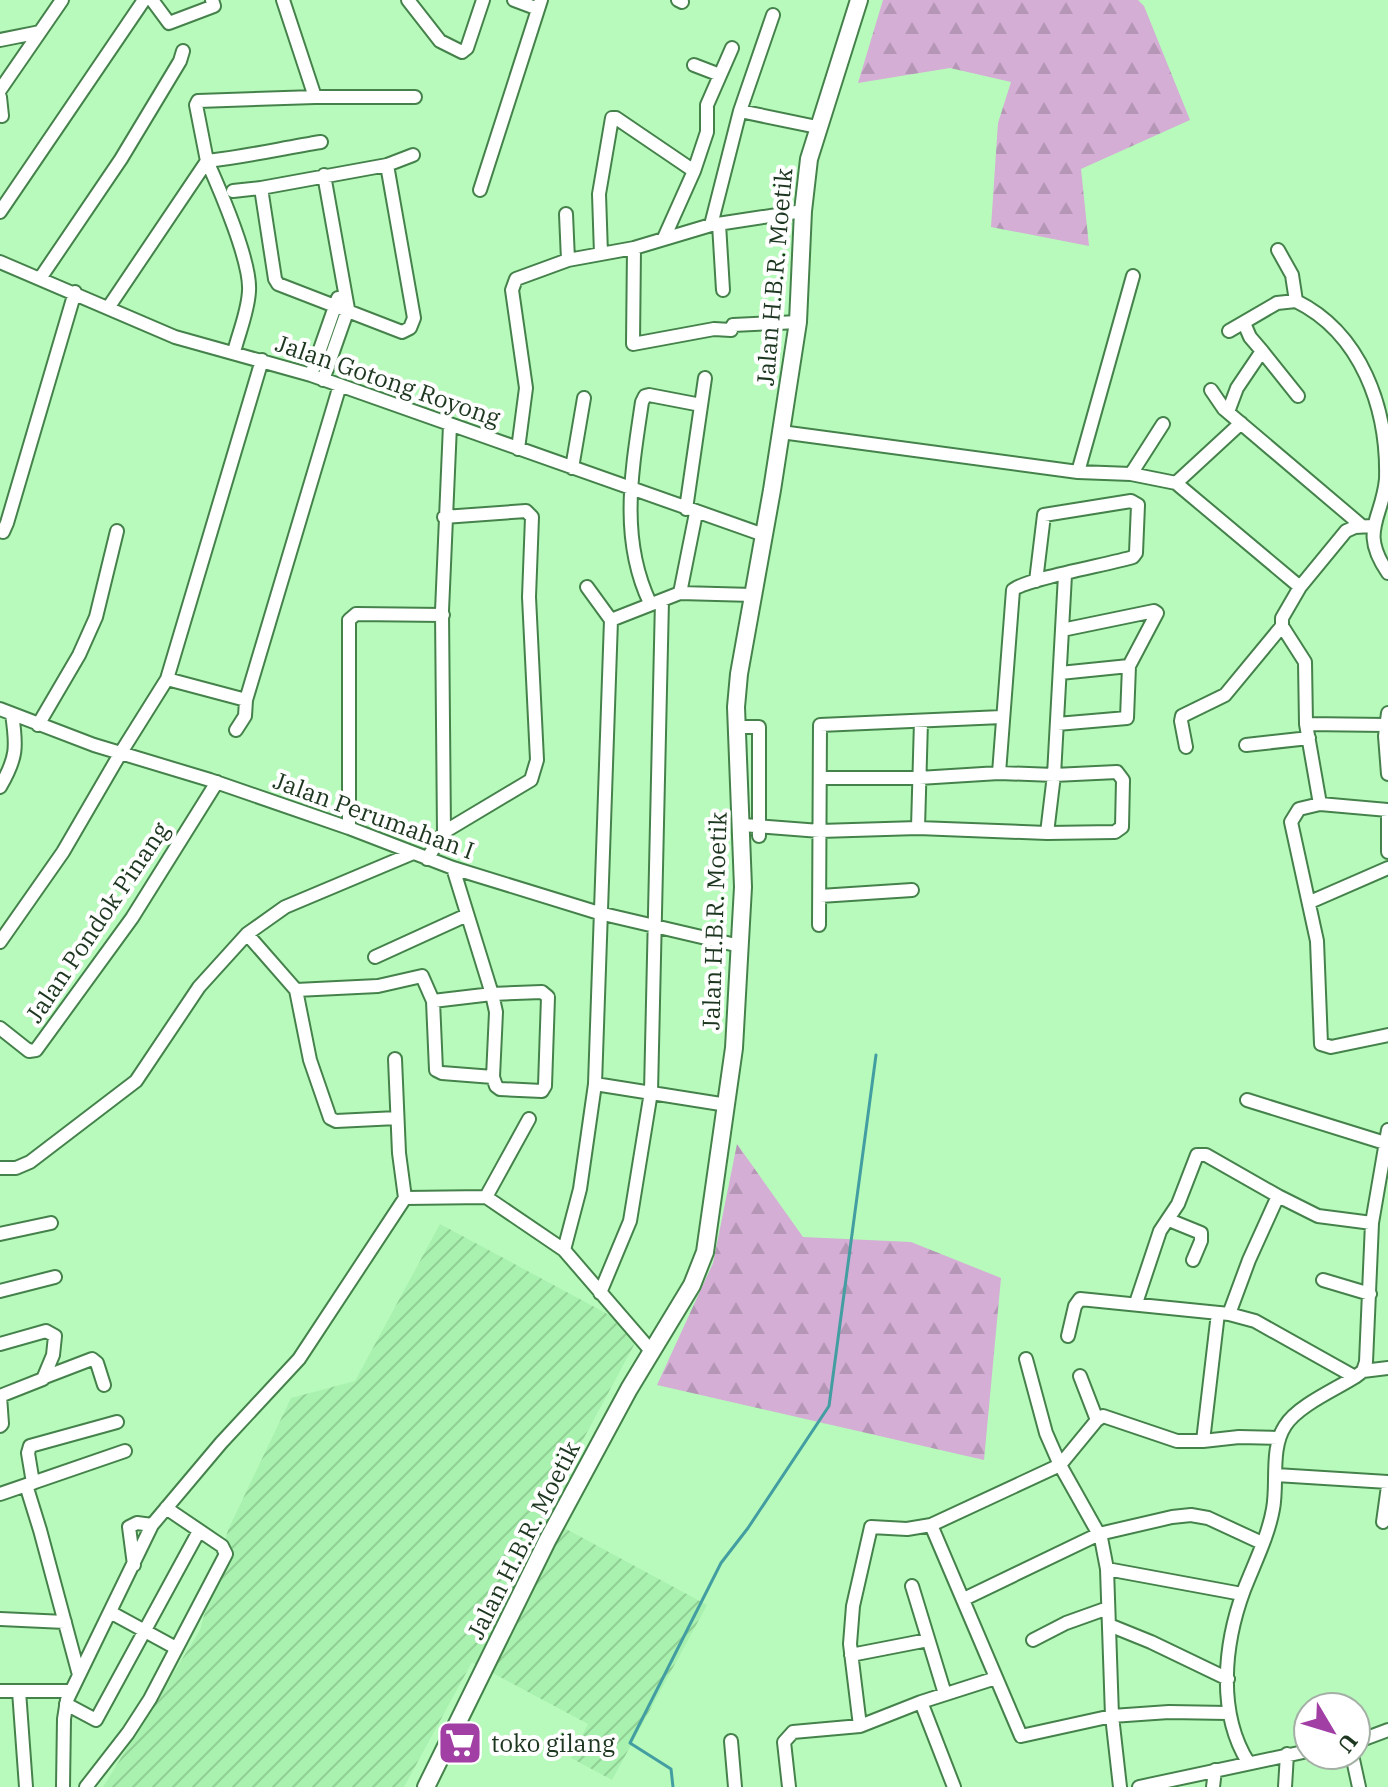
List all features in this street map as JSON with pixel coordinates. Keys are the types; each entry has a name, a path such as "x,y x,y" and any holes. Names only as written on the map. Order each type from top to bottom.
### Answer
{"street":[{"path":"0,90 62,0"},
{"path":"0,212 144,0"},
{"path":"152,0 169,23 214,6 212,0"},
{"path":"283,0 315,97"},
{"path":"408,0 440,41 462,52 467,48 483,0"},
{"path":"480,190 539,4 514,0"},
{"name":"Jalan H.B.R. Moetik","path":"426,1787 547,1541 692,1285 705,1252 734,1048 751,830 737,727 739,674 798,322 803,211 809,159 859,0"},
{"path":"723,290 715,224 740,111 773,15"},
{"path":"0,40 40,32"},
{"path":"664,238 694,171 707,132 707,105 732,48"},
{"path":"41,277 121,159 183,51"},
{"path":"694,65 720,75"},
{"path":"0,97 2,116"},
{"path":"234,352 248,303 249,277 228,211 207,161 196,105 201,99 415,97"},
{"path":"740,111 817,127"},
{"path":"601,254 599,194 612,118 694,171"},
{"path":"108,308 207,161 321,142"},
{"path":"233,191 387,165 413,155"},
{"path":"261,188 276,282 402,332 413,323 387,165"},
{"path":"317,377 342,308 344,280 324,175"},
{"path":"518,449 526,388 513,283 516,279 568,260 634,248 715,224 803,211"},
{"path":"566,214 568,260"},
{"path":"634,248 633,344 714,329 731,330 733,325 798,322"},
{"path":"1278,250 1292,275 1296,301"},
{"name":"Jalan Gotong Royong","path":"0,262 175,337 317,377 764,535"},
{"path":"1078,472 1133,276"},
{"path":"0,531 3,532 7,523 75,292"},
{"path":"1186,747 1182,716 1225,695 1282,626 1286,609 1300,587 1346,531 1367,526 1384,493 1386,477 1381,390 1347,339 1296,301 1277,303 1229,331"},
{"path":"1244,323 1250,337 1298,396"},
{"path":"1228,412 1237,388 1262,351"},
{"path":"0,942 63,852 167,679 262,360"},
{"path":"680,593 705,378"},
{"path":"236,730 245,716 246,700 340,385"},
{"path":"1211,390 1228,412 1367,526 1388,573"},
{"path":"600,1293 630,1221 651,1092 656,601 632,542 629,489 645,396 701,405"},
{"path":"572,468 584,398"},
{"path":"1176,483 1241,423"},
{"path":"1131,474 1163,424"},
{"path":"444,832 444,517 450,425"},
{"path":"781,432 1078,472 1131,474 1176,483 1300,587"},
{"path":"999,773 1011,642 1012,591 1017,586 1133,557 1138,505 1131,501 1046,513 1041,519 1036,581"},
{"path":"427,859 444,832 526,783 534,774 537,760 529,597 532,517 526,511 444,517"},
{"path":"38,725 79,655 96,617 117,531"},
{"path":"1047,833 1054,775 1065,575"},
{"path":"564,1250 578,1199 595,1084 611,620 587,587"},
{"path":"611,620 680,593 753,595"},
{"path":"1057,724 1125,719 1128,714 1129,666 1157,615 1155,611 1062,630"},
{"path":"349,828 349,620 356,614 443,615"},
{"path":"1282,626 1305,662 1306,724 1320,804"},
{"path":"1060,673 1129,666"},
{"path":"167,679 246,700"},
{"path":"0,787 11,768 17,747 6,711"},
{"name":"Jalan Perumahan I","path":"6,711 120,754 217,782 349,828 453,868 599,913 740,946"},
{"path":"819,925 821,724 1002,717"},
{"path":"1306,724 1387,719 1388,774"},
{"path":"918,828 921,721"},
{"path":"1246,745 1309,738"},
{"path":"751,830 918,828 1047,833 1115,832 1122,827 1123,780 1120,774 999,773 919,778 820,778"},
{"name":"Jalan Pondok Pinang","path":"0,1028 29,1051 36,1050 132,918 217,782"},
{"path":"1388,852 1388,812 1320,804 1299,809 1291,822 1310,902 1318,957 1321,1044 1331,1047 1388,1035"},
{"path":"0,1168 16,1168 30,1162 136,1081 199,987 247,934 285,907 411,854"},
{"path":"433,1001 492,994 542,992 548,999 544,1090 500,1089 496,1086 493,1077 496,1012 492,994 453,868"},
{"path":"1310,902 1388,868"},
{"path":"820,896 912,890"},
{"path":"375,957 467,915"},
{"path":"247,934 296,990 310,1060 330,1118 336,1121 397,1118"},
{"path":"296,990 378,986 419,976 424,978 433,1001 436,1070 493,1077"},
{"path":"63,1787 68,1697 152,1525 221,1443 299,1359 405,1198 400,1176 395,1059"},
{"path":"595,1084 727,1105"},
{"path":"1247,1100 1387,1136 1384,1178 1372,1223 1368,1352 1359,1374"},
{"path":"486,1197 529,1119"},
{"path":"1136,1303 1158,1237 1199,1154 1318,1216 1372,1223"},
{"path":"1203,1441 1224,1314 1278,1196"},
{"path":"405,1198 486,1197 564,1250 652,1352"},
{"path":"1169,1220 1201,1233 1193,1260"},
{"path":"0,1234 51,1223"},
{"path":"0,1291 55,1277"},
{"path":"1323,1280 1370,1294"},
{"path":"1068,1336 1078,1300 1136,1303 1224,1314 1266,1326 1359,1374"},
{"path":"0,1344 52,1332 55,1350 45,1377"},
{"path":"0,1426 0,1396 45,1377 92,1359 97,1363 104,1385"},
{"path":"1026,1359 1046,1433 1060,1465 1099,1534 1107,1569 1112,1716 1120,1787"},
{"path":"1248,1762 1233,1734 1228,1713 1228,1679 1242,1594 1273,1510 1278,1438 1293,1416 1359,1374 1388,1368"},
{"path":"1080,1376 1097,1420"},
{"path":"860,1726 851,1655 853,1606 870,1527 907,1529 931,1525 1060,1465 1097,1420 1106,1416 1165,1438 1203,1441 1239,1437 1278,1438"},
{"path":"79,1675 29,1484 29,1447 117,1422"},
{"path":"0,1494 125,1451"},
{"path":"1276,1475 1388,1484 1383,1522"},
{"path":"86,1787 139,1716 226,1554 222,1546 166,1508"},
{"path":"964,1599 1099,1534 1172,1517 1191,1515 1220,1522 1262,1543"},
{"path":"134,1565 129,1527 137,1523 152,1525"},
{"path":"931,1525 1021,1736 1112,1716 1169,1712 1228,1713"},
{"path":"0,1691 68,1697 96,1720 199,1531"},
{"path":"1107,1569 1242,1594"},
{"path":"912,1586 945,1694"},
{"path":"1033,1640 1066,1623 1108,1608"},
{"path":"110,1612 176,1648"},
{"path":"0,1619 65,1622"},
{"path":"1109,1625 1228,1679"},
{"path":"851,1655 928,1640"},
{"path":"789,1787 784,1746 787,1736 798,1731 860,1726 996,1678"},
{"path":"19,1691 26,1787"},
{"path":"921,1702 954,1787"},
{"path":"731,1741 735,1787"},
{"path":"1139,1787 1292,1753"},
{"path":"1285,1787 1287,1754"},
{"path":"1213,1787 1215,1770"}],"shaded area":[{"path":"440,1224 641,1332 542,1516 707,1605 612,1780 571,1758 588,1724 472,1662 404,1787 103,1787 200,1630 228,1530 291,1398 355,1381"}],"green space":[{"path":"883,0 1138,0 1144,6 1190,120 1081,169 1089,246 991,227 998,123 1011,82 950,68 858,83"},
{"path":"737,1144 803,1237 911,1242 1001,1278 984,1460 657,1385 713,1263"}],"waterway":[{"path":"673,1787 671,1769 630,1743 721,1563 748,1528 829,1406 876,1055"}],"place":[{"name":"toko gilang","path":"460,1743"}]}
